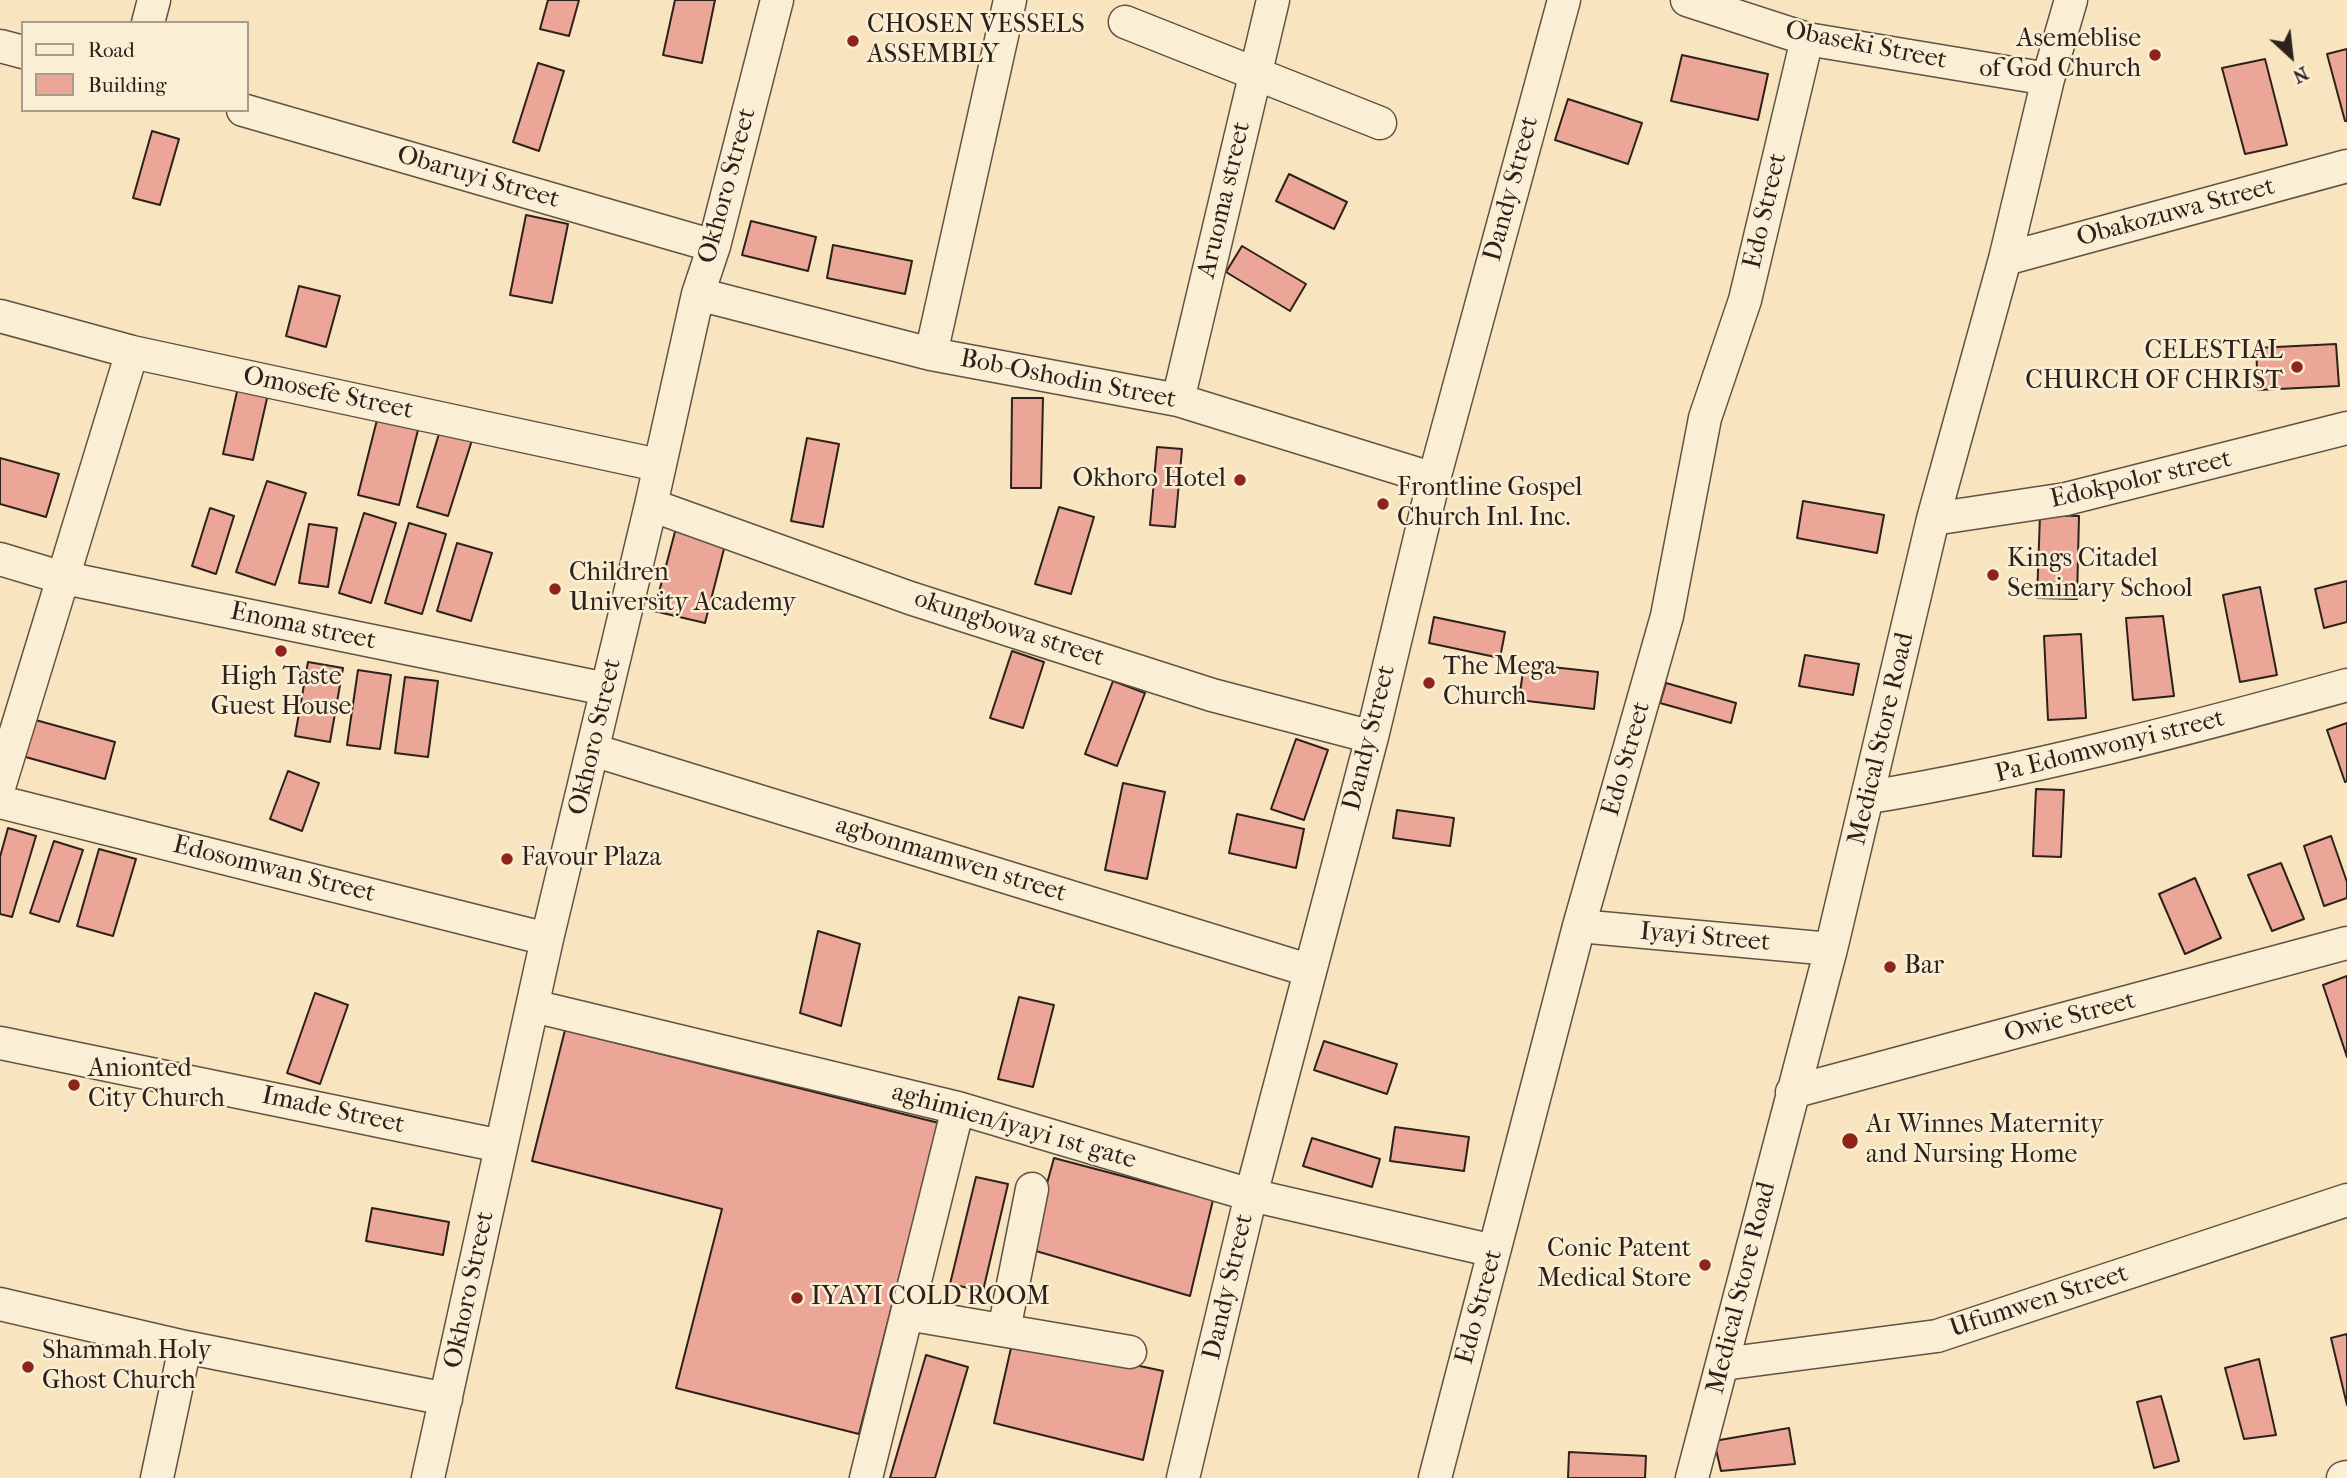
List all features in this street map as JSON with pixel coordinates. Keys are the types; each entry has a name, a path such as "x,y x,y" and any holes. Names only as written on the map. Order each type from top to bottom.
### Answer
{"street":[{"path":"148,21 153,0"},
{"name":"Okhoro Street","path":"428,1478 547,939 651,505 698,294 714,246 777,0"},
{"path":"931,354 1010,0"},
{"name":"Aruoma street","path":"1178,400 1273,0"},
{"name":"Dandy Street","path":"1183,1478 1251,1195 1308,970 1372,737 1434,479 1564,0"},
{"name":"Obaseki Street","path":"1687,0 1807,39 2048,79"},
{"name":"Medical Store Road","path":"1692,1478 1870,797 1933,519 2005,259 2048,79 2071,0"},
{"path":"1125,22 1380,122"},
{"name":"Edo Street","path":"1436,1478 1579,926 1667,616 1705,418 1745,300 1807,39"},
{"path":"0,46 21,51"},
{"name":"Obaruyi Street","path":"248,111 714,246"},
{"name":"Obakozuwa Street","path":"2005,259 2347,166"},
{"name":"Bob-Oshodin Street","path":"698,294 931,354 1178,400 1434,479"},
{"name":"Omosefe Street","path":"0,316 132,352 658,465"},
{"path":"0,784 60,577 132,352"},
{"name":"Edokpolor street","path":"1933,519 2066,499 2347,428"},
{"name":"okungbowa street","path":"651,505 936,606 1212,695 1372,737"},
{"name":"Enoma street","path":"0,559 60,577 606,689"},
{"name":"Pa Edomwonyi street","path":"1870,797 1976,779 2165,736 2347,685"},
{"name":"agbonmamwen street","path":"593,750 1308,970"},
{"name":"Edosomwan Street","path":"0,802 547,939"},
{"name":"Iyayi Street","path":"1579,926 1831,949"},
{"name":"Owie Street","path":"1792,1092 2347,943"},
{"name":"aghimien/iyayi 1st gate","path":"533,1006 958,1108 1251,1195 1494,1251"},
{"name":"Imade Street","path":"0,1043 501,1146"},
{"path":"866,1478 958,1108"},
{"path":"1004,1330 1032,1189"},
{"name":"Ufumwen Street","path":"1723,1364 1937,1336 2347,1200"},
{"path":"0,1304 185,1347 446,1399"},
{"path":"907,1314 1130,1352"},
{"path":"157,1478 185,1347"}],"building":[{"path":"548,0 579,0 569,36 540,29"},
{"path":"675,0 715,0 702,63 663,55"},
{"path":"2347,49 2347,121 2345,121 2327,54"},
{"path":"1682,55 1768,74 1758,120 1671,101"},
{"path":"2265,59 2287,145 2245,154 2222,68"},
{"path":"538,63 564,71 539,151 513,142"},
{"path":"1568,99 1642,123 1628,164 1555,140"},
{"path":"152,131 179,139 160,205 133,198"},
{"path":"1289,174 1347,202 1334,229 1276,201"},
{"path":"526,215 568,224 552,303 510,295"},
{"path":"751,221 816,237 808,271 742,255"},
{"path":"833,245 912,261 905,294 827,278"},
{"path":"1242,246 1306,284 1290,311 1226,272"},
{"path":"299,286 340,296 326,347 286,336"},
{"name":"CELESTIAL CHURCH OF CHRIST","path":"2336,344 2339,386 2258,390 2256,348"},
{"path":"238,387 268,394 253,460 223,454"},
{"path":"1012,398 1043,398 1041,488 1011,488"},
{"path":"378,416 419,426 399,505 358,495"},
{"path":"441,427 473,437 448,516 417,507"},
{"path":"807,438 839,444 823,527 791,521"},
{"path":"1157,447 1182,449 1175,527 1150,525"},
{"path":"0,458 59,474 46,517 0,504"},
{"path":"267,481 306,493 275,585 236,572"},
{"path":"1803,501 1884,515 1877,553 1797,538"},
{"path":"1059,507 1094,517 1071,594 1035,584"},
{"path":"210,508 234,516 216,574 192,566"},
{"path":"364,513 396,523 371,603 339,593"},
{"path":"2040,515 2079,516 2077,599 2037,598"},
{"path":"409,523 446,534 422,614 385,603"},
{"path":"309,524 337,528 328,587 299,583"},
{"path":"676,528 726,541 705,623 654,611"},
{"path":"457,543 492,553 471,621 437,611"},
{"path":"2347,581 2347,622 2324,628 2315,589"},
{"path":"2260,587 2277,675 2240,682 2223,595"},
{"path":"2163,616 2174,696 2133,700 2126,618"},
{"path":"1434,617 1505,632 1500,658 1429,643"},
{"path":"2081,634 2086,718 2048,720 2044,636"},
{"path":"1012,651 1044,662 1023,728 990,718"},
{"path":"1805,655 1859,664 1853,695 1799,686"},
{"path":"308,662 343,668 330,742 295,736"},
{"path":"1524,664 1598,672 1594,709 1519,700"},
{"path":"358,670 391,675 380,749 347,745"},
{"path":"405,677 438,681 428,757 395,753"},
{"path":"1113,681 1145,693 1117,766 1085,754"},
{"path":"1666,683 1736,703 1731,723 1660,703"},
{"path":"32,719 115,742 105,779 22,756"},
{"path":"2347,723 2347,781 2345,782 2327,730"},
{"path":"1296,739 1328,750 1304,820 1271,809"},
{"path":"288,771 319,783 302,831 270,819"},
{"path":"1123,783 1165,792 1147,879 1105,870"},
{"path":"2036,789 2064,790 2061,857 2033,856"},
{"path":"1397,810 1454,818 1450,846 1393,838"},
{"path":"1237,814 1304,829 1296,868 1229,853"},
{"path":"8,828 36,836 12,917 0,914 0,857"},
{"path":"2331,836 2347,882 2347,898 2324,906 2304,846"},
{"path":"54,841 83,850 59,922 30,913"},
{"path":"99,849 136,859 113,936 77,926"},
{"path":"2281,863 2304,919 2272,931 2248,875"},
{"path":"2195,878 2221,938 2185,954 2159,894"},
{"path":"818,931 860,944 841,1026 800,1013"},
{"path":"2347,976 2347,1057 2323,985"},
{"path":"315,993 348,1005 320,1084 287,1073"},
{"path":"1019,997 1054,1005 1033,1087 998,1079"},
{"name":"IYAYI COLD ROOM","path":"565,1030 939,1123 859,1434 676,1388 722,1209 532,1161"},
{"path":"1324,1041 1397,1064 1387,1094 1314,1070"},
{"path":"1395,1127 1469,1137 1464,1171 1390,1161"},
{"path":"1312,1138 1380,1159 1372,1187 1303,1166"},
{"path":"1054,1158 1213,1200 1190,1296 1029,1249"},
{"path":"976,1177 1008,1184 983,1291 950,1284"},
{"path":"372,1208 449,1222 443,1255 366,1241"},
{"path":"2347,1334 2347,1405 2331,1338"},
{"path":"1013,1339 1163,1371 1143,1460 994,1423"},
{"path":"926,1355 968,1367 935,1478 890,1478"},
{"path":"2259,1359 2276,1435 2244,1439 2225,1368"},
{"path":"2161,1396 2179,1461 2154,1468 2137,1402"},
{"path":"1789,1428 1795,1464 1721,1471 1714,1441"},
{"path":"1569,1452 1646,1456 1645,1478 1568,1478"}],"place":[{"name":"CHOSEN VESSELS ASSEMBLY","path":"853,41"},
{"name":"Asemeblise of God Church","path":"2155,55"},
{"name":"CELESTIAL CHURCH OF CHRIST","path":"2297,367"},
{"name":"Okhoro Hotel","path":"1240,480"},
{"name":"Frontline Gospel Church Inl. Inc.","path":"1383,504"},
{"name":"Kings Citadel Seminary School","path":"1993,575"},
{"name":"Children University Academy","path":"555,589"},
{"name":"High Taste Guest House","path":"281,651"},
{"name":"The Mega Church","path":"1429,683"},
{"name":"Favour Plaza","path":"507,859"},
{"name":"Bar","path":"1890,967"},
{"name":"Anionted City Church","path":"74,1085"},
{"name":"A1 Winnes Maternity and Nursing Home","path":"1850,1141"},
{"name":"Conic Patent Medical Store","path":"1705,1265"},
{"name":"IYAYI COLD ROOM","path":"797,1298"},
{"name":"Shammah Holy Ghost Church","path":"28,1367"}]}
